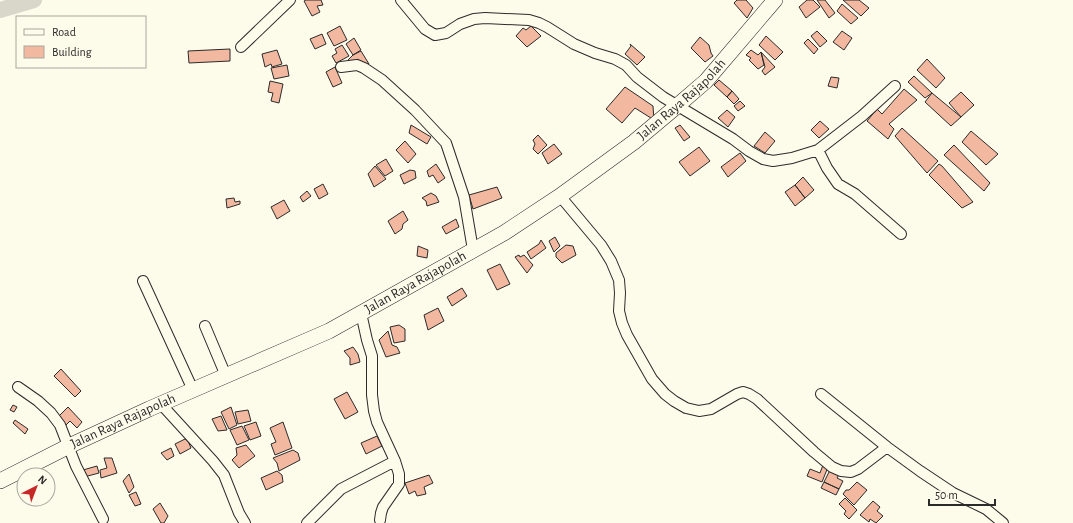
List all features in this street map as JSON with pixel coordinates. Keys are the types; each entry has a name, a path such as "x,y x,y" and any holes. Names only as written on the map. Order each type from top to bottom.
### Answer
{"highway":[{"name":"Jalan Raya Rajapolah","path":"0,481 68,446 329,330 504,233 560,196 634,142 677,106 706,81 775,0"}],"street":[{"path":"241,47 290,0"},
{"path":"401,0 425,28 435,36 446,33 460,24 474,19 529,20 539,23 548,27 574,44 595,53 615,59 626,65 637,77 677,106 733,139 749,151 763,159 773,161 792,158 818,150 862,116 895,86"},
{"path":"340,67 356,65 364,68 382,80 415,110 446,143 464,197 473,250"},
{"path":"818,150 827,168 838,184 855,194 901,234"},
{"path":"560,196 602,246 611,261 619,280 619,311 622,324 652,379 664,394 686,408 699,411 711,409 737,394 743,392 749,394 757,399 814,452 832,467 841,471 851,472 858,469 887,447"},
{"path":"143,281 193,390"},
{"path":"361,313 372,356 372,395 374,411 377,422 396,461 399,474 399,484 383,506 380,520"},
{"path":"205,326 226,376"},
{"path":"18,387 38,401 51,413 60,425 90,496 103,519"},
{"path":"821,394 887,447 920,471 953,493 986,509 1003,523"},
{"path":"161,404 224,475 239,513 245,523"},
{"path":"307,523 341,489 396,461"}],"building":[{"path":"321,0 323,5 317,6 320,12 312,16 304,1"},
{"path":"737,0 746,0 753,8 747,18 734,3"},
{"path":"807,0 813,0 820,7 806,18 799,7"},
{"path":"817,0 825,0 835,13 829,18"},
{"path":"843,0 859,0 869,8 861,16"},
{"path":"842,4 858,18 851,24 837,11"},
{"path":"340,26 347,40 334,46 327,33"},
{"path":"531,26 541,36 527,47 516,36 523,28 526,30"},
{"path":"817,31 827,41 820,47 811,36"},
{"path":"842,31 852,38 844,50 833,42"},
{"path":"322,34 326,44 315,49 310,39"},
{"path":"766,36 783,52 775,60 759,45"},
{"path":"700,37 709,45 713,56 705,62 691,48"},
{"path":"354,38 361,50 353,55 346,44"},
{"path":"808,39 818,49 814,54 804,43"},
{"path":"630,44 645,57 637,65 625,54 631,46"},
{"path":"342,45 349,56 336,63 332,56 337,53 335,49"},
{"path":"230,49 230,61 189,63 188,51"},
{"path":"277,50 282,64 272,67 271,64 265,67 262,54"},
{"path":"751,50 758,55 761,52 764,65 758,69 749,60 751,58 746,55"},
{"path":"361,51 369,64 360,64 358,59 351,64 348,60 353,55"},
{"path":"761,52 775,67 765,75 762,71 765,67"},
{"path":"927,59 945,78 936,88 917,70"},
{"path":"287,65 289,76 274,79 271,68"},
{"path":"335,67 342,83 333,87 326,72"},
{"path":"914,76 932,93 925,98 908,82"},
{"path":"831,77 839,78 837,88 828,86"},
{"path":"719,80 732,91 727,97 714,85"},
{"path":"270,81 283,84 279,103 271,101 273,93 268,92"},
{"path":"625,87 653,106 654,120 635,108 622,123 606,109"},
{"path":"904,89 917,100 889,124 894,129 888,139 867,121 877,109 882,114"},
{"path":"732,91 739,99 734,104 727,97"},
{"path":"961,92 974,105 961,117 949,103"},
{"path":"932,93 961,117 951,126 925,102"},
{"path":"740,101 745,106 738,111 734,106"},
{"path":"727,110 735,117 728,127 718,118"},
{"path":"820,121 829,129 819,138 811,130"},
{"path":"411,125 431,137 427,144 409,133"},
{"path":"680,125 690,137 684,141 675,128"},
{"path":"902,128 938,161 927,173 895,136"},
{"path":"971,131 998,154 986,165 962,142"},
{"path":"765,132 775,141 765,153 754,146"},
{"path":"538,135 547,145 538,154 533,149 535,144 533,140"},
{"path":"405,141 416,154 408,163 396,150"},
{"path":"554,144 562,154 548,164 542,153"},
{"path":"954,145 990,183 984,191 944,155"},
{"path":"699,147 710,161 690,176 679,162"},
{"path":"740,153 746,161 728,177 721,167"},
{"path":"386,159 393,171 385,176 376,165"},
{"path":"436,164 445,178 438,183 433,175 429,177 427,171"},
{"path":"939,164 973,202 962,208 929,175"},
{"path":"375,166 386,179 374,187 368,174"},
{"path":"410,170 415,171 416,178 404,184 400,175"},
{"path":"803,177 814,190 805,198 795,185"},
{"path":"323,184 328,194 319,199 314,189"},
{"path":"795,185 805,198 795,206 785,192"},
{"path":"497,187 502,198 473,209 469,195"},
{"path":"307,191 311,196 303,202 300,197"},
{"path":"431,193 436,196 439,202 427,206 426,201 422,198"},
{"path":"234,198 235,202 240,201 240,204 227,208 226,199"},
{"path":"284,200 290,211 277,219 271,207"},
{"path":"403,211 408,220 403,224 402,229 395,234 388,221"},
{"path":"456,219 459,227 446,234 442,227"},
{"path":"555,237 560,246 554,252 549,241"},
{"path":"541,240 546,248 531,259 527,252 539,244"},
{"path":"566,245 573,246 576,255 562,263 556,257 556,253"},
{"path":"418,246 428,250 427,258 417,256"},
{"path":"519,255 520,257 524,255 533,265 527,273 515,257"},
{"path":"500,264 510,284 497,290 487,270"},
{"path":"462,288 467,296 452,306 447,297"},
{"path":"438,308 444,321 428,330 424,315"},
{"path":"399,325 405,329 405,341 394,343 390,327"},
{"path":"388,331 392,345 397,347 400,353 386,357 379,340"},
{"path":"353,347 358,354 360,362 350,365 350,358 344,351"},
{"path":"61,369 81,391 75,397 54,376"},
{"path":"347,392 358,412 345,419 334,399"},
{"path":"13,405 17,407 14,412 10,410"},
{"path":"68,407 82,422 77,428 70,421 64,427 57,418"},
{"path":"231,407 237,425 229,429 221,412"},
{"path":"248,410 251,421 238,424 235,412"},
{"path":"221,416 227,430 218,431 212,419"},
{"path":"15,420 28,429 25,434 13,423"},
{"path":"256,422 261,436 250,440 244,426"},
{"path":"283,422 292,448 275,455 271,444 276,442 270,428"},
{"path":"242,426 249,440 237,445 230,430"},
{"path":"377,436 382,446 366,454 361,443"},
{"path":"185,439 188,441 191,448 180,454 175,444"},
{"path":"246,445 255,456 239,468 232,460 237,455 236,448"},
{"path":"171,448 174,456 167,460 161,453"},
{"path":"293,450 298,453 300,460 279,471 277,463 273,458"},
{"path":"104,458 112,458 117,473 101,478 100,470 107,468"},
{"path":"823,465 828,467 822,482 807,476 810,469 820,473"},
{"path":"97,466 99,473 84,477 83,470"},
{"path":"831,468 840,473 837,478 843,481 839,489 824,482"},
{"path":"277,471 282,475 283,482 266,490 261,478"},
{"path":"129,474 134,487 129,493 123,481"},
{"path":"429,475 433,483 424,487 426,494 417,496 415,491 409,494 405,483"},
{"path":"824,482 839,489 836,495 821,488"},
{"path":"857,482 867,490 854,505 843,494"},
{"path":"136,492 141,504 135,506 129,495"},
{"path":"845,498 857,510 849,519 844,514 846,511 839,504"},
{"path":"873,501 880,507 877,511 883,516 876,523 870,519 869,522 860,515"},
{"path":"160,503 168,516 164,523 161,523 153,509"}],"waterway":[{"path":"0,10 34,0"}]}
